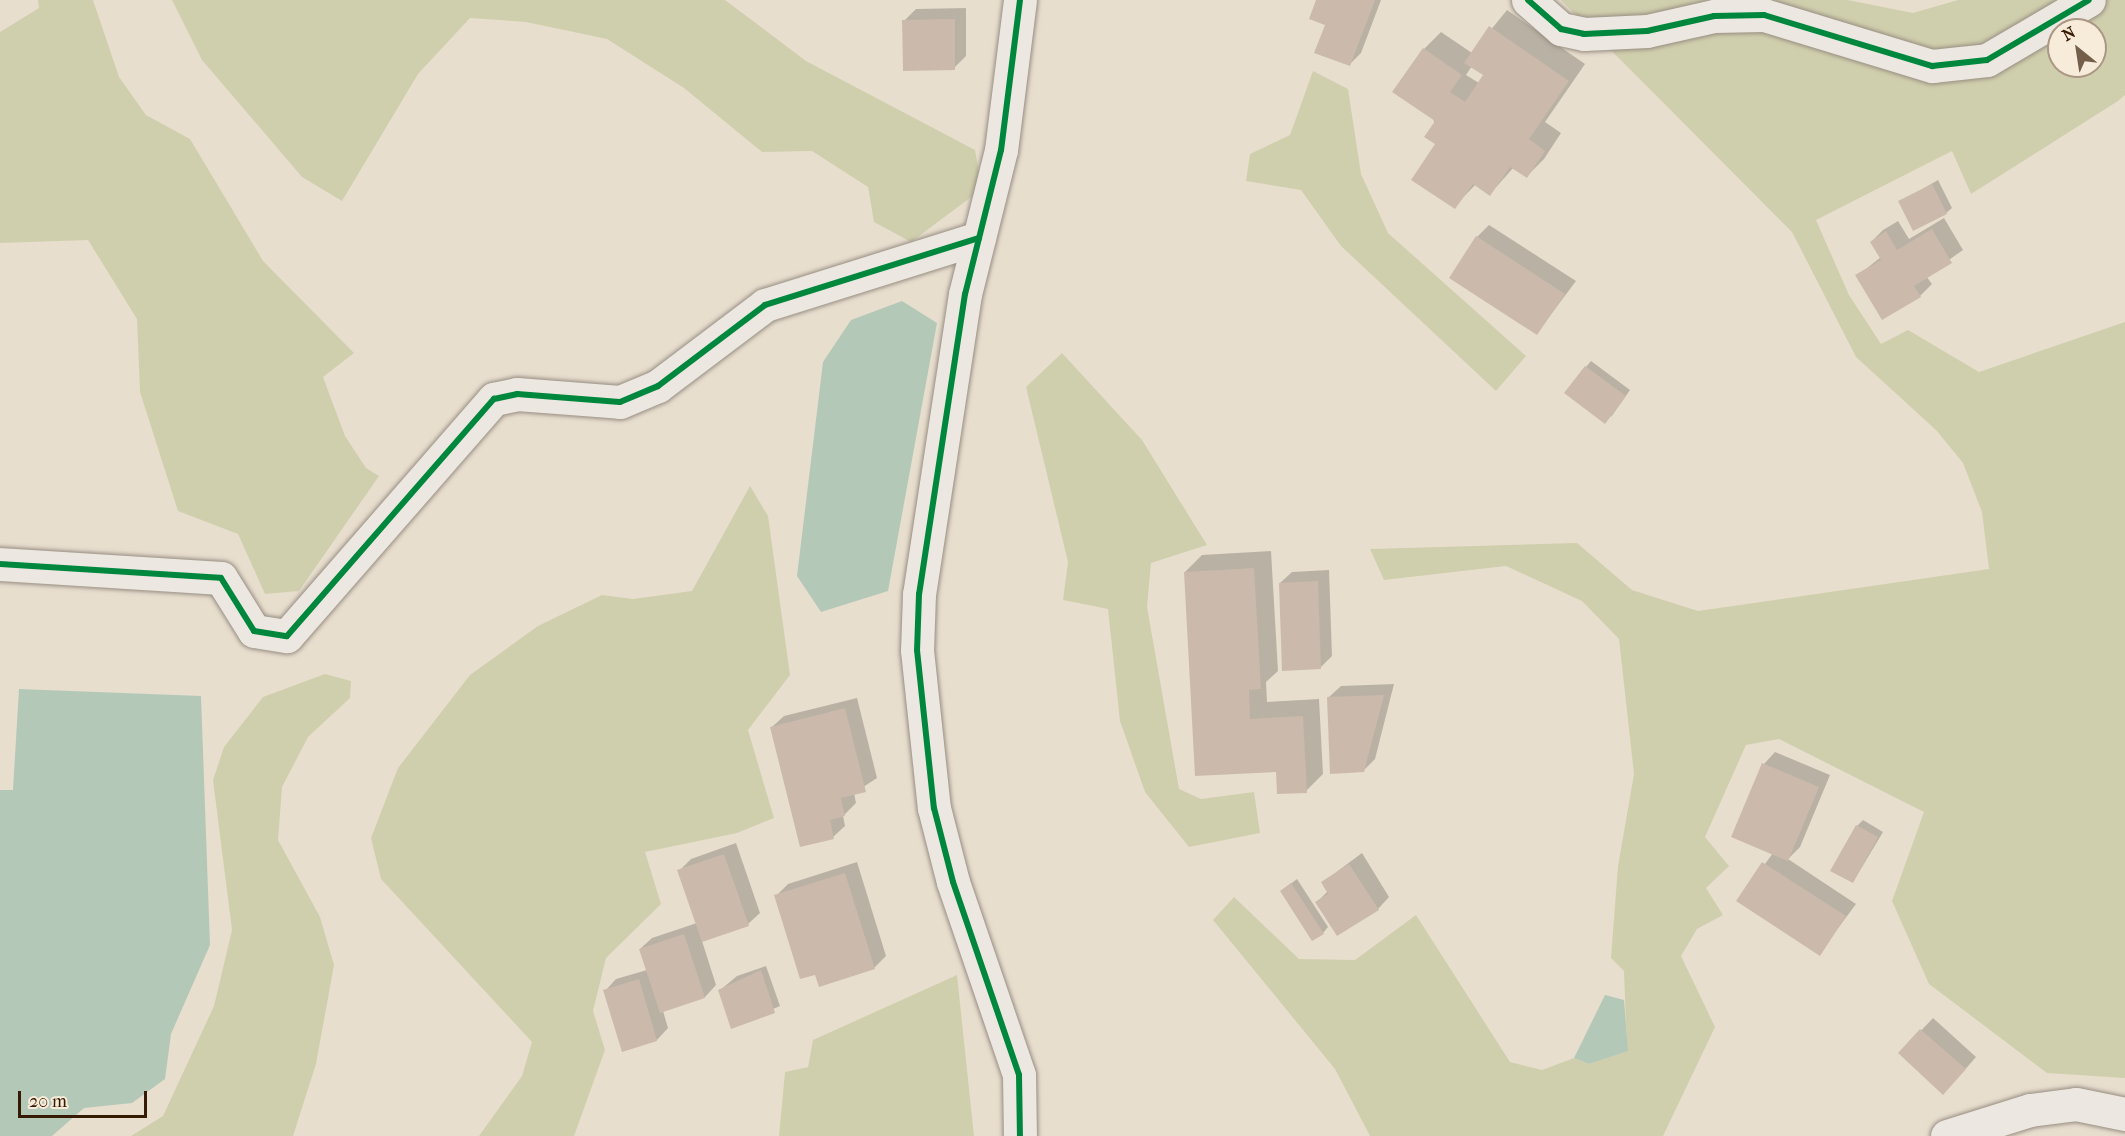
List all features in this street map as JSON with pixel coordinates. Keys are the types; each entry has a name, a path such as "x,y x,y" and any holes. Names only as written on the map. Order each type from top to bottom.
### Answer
{"street":[{"path":"1020,0 1001,150 965,294 919,594 917,650 934,808 953,882 1019,1075 1020,1136"},
{"path":"1528,0 1561,29 1584,34 1647,31 1714,16 1764,15 1932,66 1987,60 2089,0"},
{"path":"0,564 221,578 254,631 286,636 494,399 517,394 620,402 658,386 765,305 979,238"},
{"path":"1947,1136 2030,1110 2076,1104 2125,1114"}],"shaded area":[{"path":"38,0 93,0 119,77 146,115 190,139 263,261 354,353 323,377 345,436 366,468 379,476 299,591 265,594 238,534 178,511 140,392 137,319 88,240 0,243 0,32 39,8"},
{"path":"172,0 725,0 806,61 975,150 982,189 911,242 874,222 868,187 812,151 762,152 684,88 607,39 526,22 470,18 418,74 342,201 302,177 202,60"},
{"path":"1561,0 1848,0 1913,13 1958,0 2125,0 2125,95 2118,101 1971,194 1952,151 1816,220 1849,295 1881,344 1908,330 1979,372 2125,322 2125,1078 2047,1073 1929,984 1892,901 1924,812 1779,739 1746,745 1705,837 1729,866 1706,888 1723,915 1697,929 1681,956 1715,1027 1663,1136 1370,1136 1335,1069 1213,920 1234,897 1299,959 1355,960 1416,915 1510,1062 1542,1070 1574,1058 1589,1064 1627,1051 1624,971 1611,958 1618,866 1634,774 1619,639 1582,601 1506,566 1384,580 1370,549 1577,543 1632,590 1698,611 1989,569 1982,512 1963,463 1936,430 1856,357 1792,232"},
{"path":"1313,71 1348,89 1361,174 1388,233 1526,356 1496,391 1341,246 1301,190 1246,181 1250,154 1290,135"},
{"path":"902,301 937,323 888,591 821,612 797,576 823,362 851,320"},
{"path":"1062,353 1142,440 1207,545 1151,563 1147,607 1179,789 1201,799 1254,792 1260,833 1189,847 1145,792 1120,721 1108,609 1063,600 1068,562 1026,387"},
{"path":"750,486 768,516 790,675 748,730 774,818 737,833 645,852 661,904 606,958 593,1011 605,1050 574,1136 479,1136 522,1076 532,1042 381,879 371,838 398,768 470,675 538,626 602,595 633,599 692,591"},
{"path":"325,674 351,681 350,698 308,737 282,787 278,840 320,917 334,965 316,1064 293,1136 131,1136 163,1116 214,1006 232,930 213,780 224,747 263,697"},
{"path":"19,689 201,696 210,945 171,1034 165,1079 132,1103 84,1108 52,1136 0,1136 0,790 13,790"},
{"path":"957,975 974,1136 779,1136 785,1072 808,1067 813,1040"},
{"path":"1605,995 1624,1000 1628,1051 1589,1064 1574,1058"}],"building":[{"path":"1316,0 1375,0 1350,66 1314,53 1325,25 1309,19"},
{"path":"955,19 955,70 903,71 902,20"},
{"path":"1489,26 1569,81 1529,139 1545,151 1527,178 1510,167 1490,196 1473,184 1455,209 1411,180 1435,144 1424,137 1435,121 1392,92 1423,48 1462,75 1450,92 1465,102 1483,75 1464,63"},
{"path":"1932,184 1947,214 1913,231 1898,201"},
{"path":"1932,229 1952,263 1914,286 1921,297 1882,320 1855,275 1881,260 1870,242 1886,231 1897,250"},
{"path":"1476,236 1565,294 1537,335 1449,278"},
{"path":"1585,366 1626,396 1605,424 1564,393"},
{"path":"1254,568 1261,689 1249,690 1250,719 1303,716 1307,793 1277,794 1276,772 1195,776 1184,572"},
{"path":"1318,581 1321,669 1282,671 1279,583"},
{"path":"1384,695 1364,772 1330,774 1327,697"},
{"path":"845,708 866,792 841,798 845,816 830,820 834,839 800,847 770,727"},
{"path":"1762,763 1819,787 1788,861 1731,837"},
{"path":"1856,825 1878,837 1853,883 1830,871"},
{"path":"724,854 749,926 702,942 677,870"},
{"path":"1762,862 1846,916 1820,956 1736,901"},
{"path":"1349,864 1379,910 1337,936 1315,902 1328,894 1321,882"},
{"path":"845,873 875,969 819,987 815,975 800,979 774,895"},
{"path":"1291,883 1324,934 1312,941 1280,891"},
{"path":"684,934 705,998 660,1013 639,949"},
{"path":"761,970 775,1013 731,1029 718,990"},
{"path":"639,979 657,1041 622,1052 603,990"},
{"path":"1920,1029 1966,1069 1943,1095 1898,1053"}],"cycle path":[{"path":"1020,0 1001,150 965,294 919,594 917,650 934,808 953,882 1019,1075 1020,1136"},
{"path":"1528,0 1561,29 1584,34 1647,31 1714,16 1764,15 1932,66 1987,60 2089,0"},
{"path":"0,564 221,578 254,631 287,636 494,399 517,394 620,402 658,386 765,305 979,238"}]}
